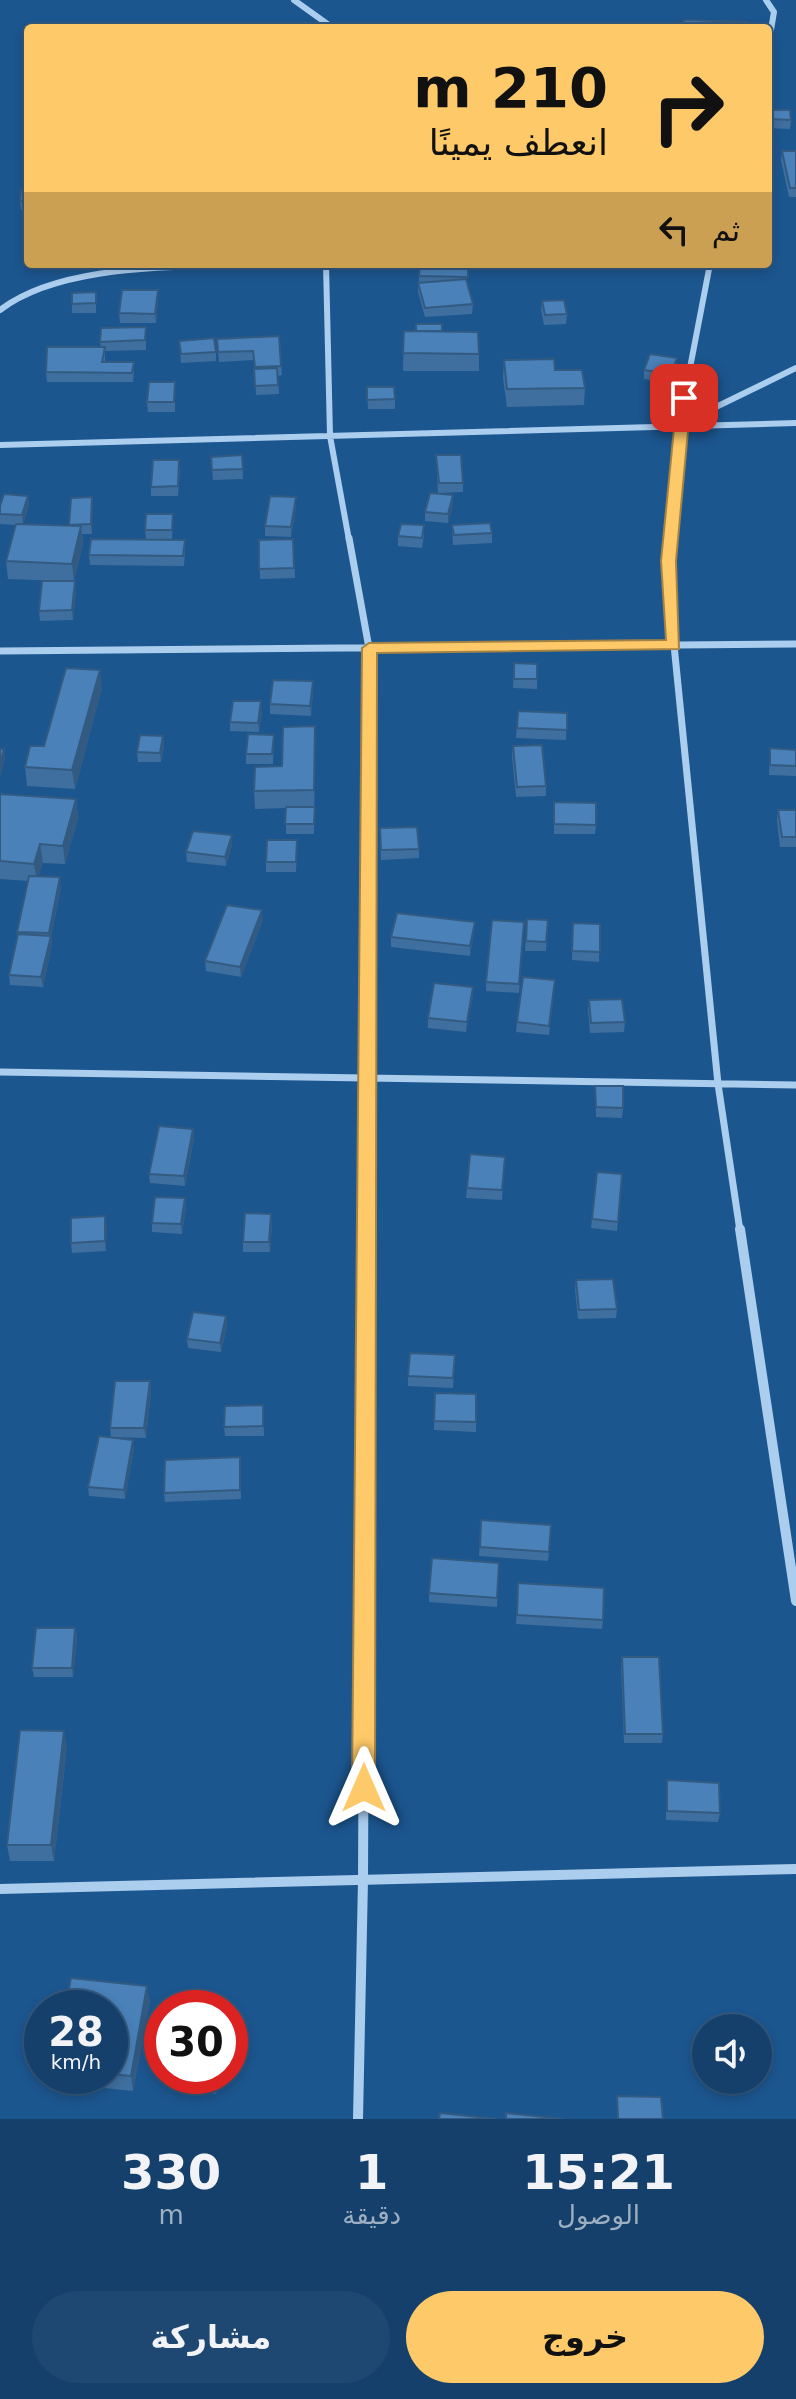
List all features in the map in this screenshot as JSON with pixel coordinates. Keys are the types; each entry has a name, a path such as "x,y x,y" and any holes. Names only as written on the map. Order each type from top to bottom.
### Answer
{"street":[{"path":"294,0 327,24"},
{"path":"766,0 774,12 772,24"},
{"path":"0,310 7,300 52,284 172,268"},
{"path":"326,268 330,436 369,648 369,1078 363,1880 358,2119"},
{"path":"709,268 679,425 669,561 674,645 718,1084 796,1601"},
{"path":"679,425 796,368"},
{"path":"0,445 796,423"},
{"path":"0,651 796,644"},
{"path":"0,1072 796,1085"},
{"path":"0,1889 796,1869"}],"building":[{"path":"684,20 747,22 747,24 684,24"},
{"path":"772,110 790,110 791,120 772,119"},
{"path":"782,151 796,151 796,188 790,188"},
{"path":"21,189 24,189 24,200 20,201"},
{"path":"420,268 468,268 468,277 419,276"},
{"path":"466,279 473,304 425,308 418,283"},
{"path":"122,290 158,290 155,314 119,313"},
{"path":"96,292 96,303 72,304 72,293"},
{"path":"564,300 567,314 545,315 542,301"},
{"path":"416,324 442,324 442,331 416,331"},
{"path":"146,327 145,340 100,342 101,328"},
{"path":"404,331 478,332 479,354 403,353"},
{"path":"279,336 281,366 255,367 253,351 218,352 217,339"},
{"path":"214,338 216,352 181,354 179,341"},
{"path":"47,347 105,347 102,362 134,362 132,373 46,372"},
{"path":"650,354 677,358 671,374 644,370"},
{"path":"554,359 555,370 582,370 585,388 507,389 504,360"},
{"path":"277,368 278,385 255,386 254,369"},
{"path":"149,382 175,382 174,402 147,402"},
{"path":"367,387 394,387 395,399 367,400"},
{"path":"242,455 243,469 212,470 211,457"},
{"path":"436,455 461,455 463,483 439,483"},
{"path":"153,460 179,460 178,486 151,487"},
{"path":"430,493 453,495 448,514 425,512"},
{"path":"4,494 28,496 22,515 0,514"},
{"path":"270,496 296,497 291,527 265,526"},
{"path":"92,497 91,524 69,525 71,498"},
{"path":"146,514 173,514 172,530 145,530"},
{"path":"490,523 492,533 454,535 452,525"},
{"path":"16,524 81,526 72,564 6,561"},
{"path":"401,524 424,525 422,538 398,536"},
{"path":"91,539 185,540 183,556 89,555"},
{"path":"293,539 294,568 259,569 259,540"},
{"path":"42,581 75,581 72,610 39,611"},
{"path":"514,663 537,664 537,679 514,679"},
{"path":"66,668 100,670 72,770 25,767 30,746 44,746"},
{"path":"273,680 313,681 310,706 270,704"},
{"path":"233,701 261,701 258,723 230,722"},
{"path":"518,711 567,713 567,730 517,728"},
{"path":"315,726 314,790 254,791 255,767 282,766 283,727"},
{"path":"248,734 274,735 272,754 246,754"},
{"path":"140,735 163,736 160,753 137,752"},
{"path":"542,745 546,786 517,787 513,746"},
{"path":"770,748 796,750 796,766 770,765"},
{"path":"0,794 76,799 63,846 40,844 34,864 0,861"},
{"path":"554,802 596,803 596,825 554,824"},
{"path":"286,807 315,807 314,824 285,824"},
{"path":"778,810 796,810 796,837 782,837"},
{"path":"417,827 419,849 381,850 380,828"},
{"path":"193,831 232,835 225,857 186,852"},
{"path":"267,840 297,840 296,862 266,862"},
{"path":"29,876 60,877 49,933 17,932"},
{"path":"227,905 262,910 240,967 205,961"},
{"path":"397,913 475,922 470,946 391,937"},
{"path":"527,919 548,920 546,942 526,941"},
{"path":"492,920 524,922 519,984 486,982"},
{"path":"573,923 600,924 600,952 572,951"},
{"path":"18,934 51,936 41,977 9,975"},
{"path":"523,977 555,980 549,1026 517,1022"},
{"path":"434,983 473,987 467,1022 428,1018"},
{"path":"622,999 625,1022 591,1023 589,1000"},
{"path":"595,1086 623,1086 623,1108 596,1107"},
{"path":"159,1126 193,1129 184,1176 149,1174"},
{"path":"470,1154 505,1157 502,1190 467,1188"},
{"path":"597,1172 622,1174 618,1222 592,1219"},
{"path":"155,1197 185,1198 181,1224 152,1223"},
{"path":"245,1213 271,1214 269,1242 243,1242"},
{"path":"105,1216 105,1241 71,1243 71,1218"},
{"path":"613,1279 617,1309 579,1310 576,1280"},
{"path":"193,1312 226,1316 220,1343 187,1339"},
{"path":"410,1353 455,1355 453,1378 408,1376"},
{"path":"115,1381 150,1381 144,1428 110,1428"},
{"path":"435,1393 476,1394 476,1422 434,1421"},
{"path":"263,1405 263,1426 224,1427 225,1406"},
{"path":"99,1436 133,1440 124,1490 88,1487"},
{"path":"240,1457 240,1490 164,1493 165,1460"},
{"path":"481,1520 551,1525 549,1552 480,1547"},
{"path":"432,1558 499,1563 497,1598 429,1593"},
{"path":"518,1583 604,1588 603,1620 517,1615"},
{"path":"36,1628 75,1628 72,1668 32,1668"},
{"path":"622,1657 659,1657 663,1734 625,1734"},
{"path":"20,1730 64,1731 51,1845 7,1845"},
{"path":"667,1780 719,1783 720,1813 667,1811"},
{"path":"71,1978 147,1986 131,2076 128,2076 128,1990 69,1990"},
{"path":"617,2096 661,2097 663,2119 618,2119"},
{"path":"440,2113 496,2119 439,2119"},
{"path":"506,2113 563,2119 506,2119"}],"route":[{"path":"364,1788 369,648 674,645 669,561 679,425 684,398"}]}
